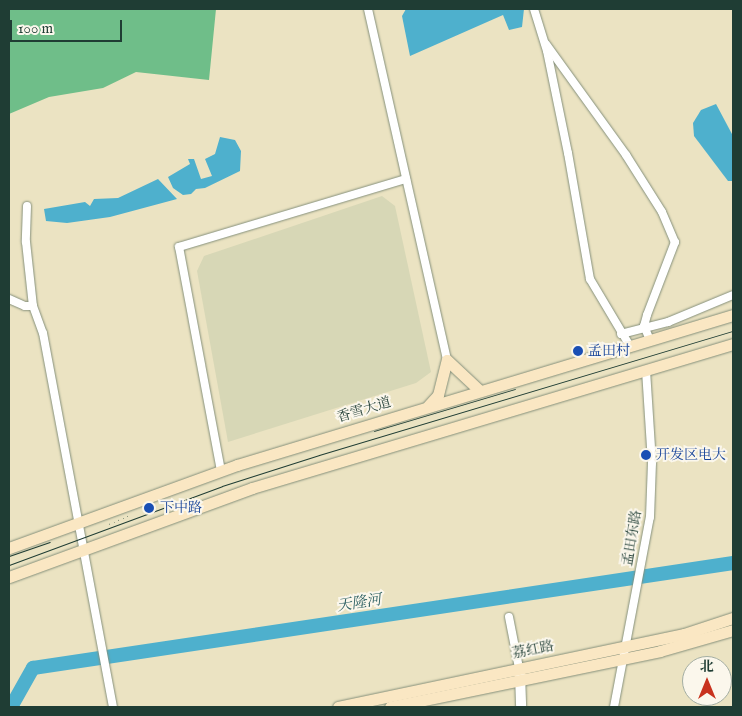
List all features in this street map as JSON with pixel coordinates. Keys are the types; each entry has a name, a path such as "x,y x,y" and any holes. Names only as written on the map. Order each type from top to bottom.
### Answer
{"main road":[{"name":"香雪大道","path":"9,548 221,471 427,406 733,315"},
{"path":"9,576 301,472 733,344"},
{"path":"427,406 438,395 447,360 480,391"},
{"name":"荔红路","path":"390,707 627,646 684,634 733,619"},
{"name":"荔红路","path":"338,707 660,651 733,630"}],"street":[{"path":"368,9 447,360"},
{"path":"534,9 543,40 568,153 590,280 630,346"},
{"path":"543,40 626,155 662,212 675,242 657,284 645,328 650,340"},
{"path":"221,471 179,247 406,179"},
{"path":"27,206 26,242 33,306 43,333 82,550 113,707"},
{"path":"621,334 668,322 733,294"},
{"path":"9,299 25,306 33,306"},
{"name":"孟田东路","path":"614,707 648,533 652,485 646,371"},
{"path":"509,617 520,674 521,707"}],"path":[{"path":"109,524 128,516"}],"shaded area":[{"path":"382,196 395,206 431,372 416,383 228,442 197,271 204,256"}],"green space":[{"path":"9,9 216,9 209,80 136,72 103,88 49,97 9,114"}],"water":[{"path":"406,9 524,9 522,27 509,30 503,15 410,56 402,16"},
{"path":"716,104 733,136 733,181 728,181 694,136 693,123 701,110"},
{"path":"220,137 235,140 241,151 240,171 205,188 196,189 191,194 183,195 173,188 168,177 190,164 188,159 194,159 201,179 212,176 205,159 215,154"},
{"path":"158,179 177,199 110,217 67,223 46,221 44,209 85,202 90,206 94,199 118,198"}],"waterway":[{"name":"天隆河","path":"11,707 33,668 733,563"}],"tram line":[{"path":"9,565 222,486 319,455 733,331"},
{"path":"374,431 515,389"},
{"path":"9,556 50,542"}],"place":[{"name":"孟田村","path":"578,351"},
{"name":"开发区电大","path":"646,455"},
{"name":"下中路","path":"149,508"}]}
